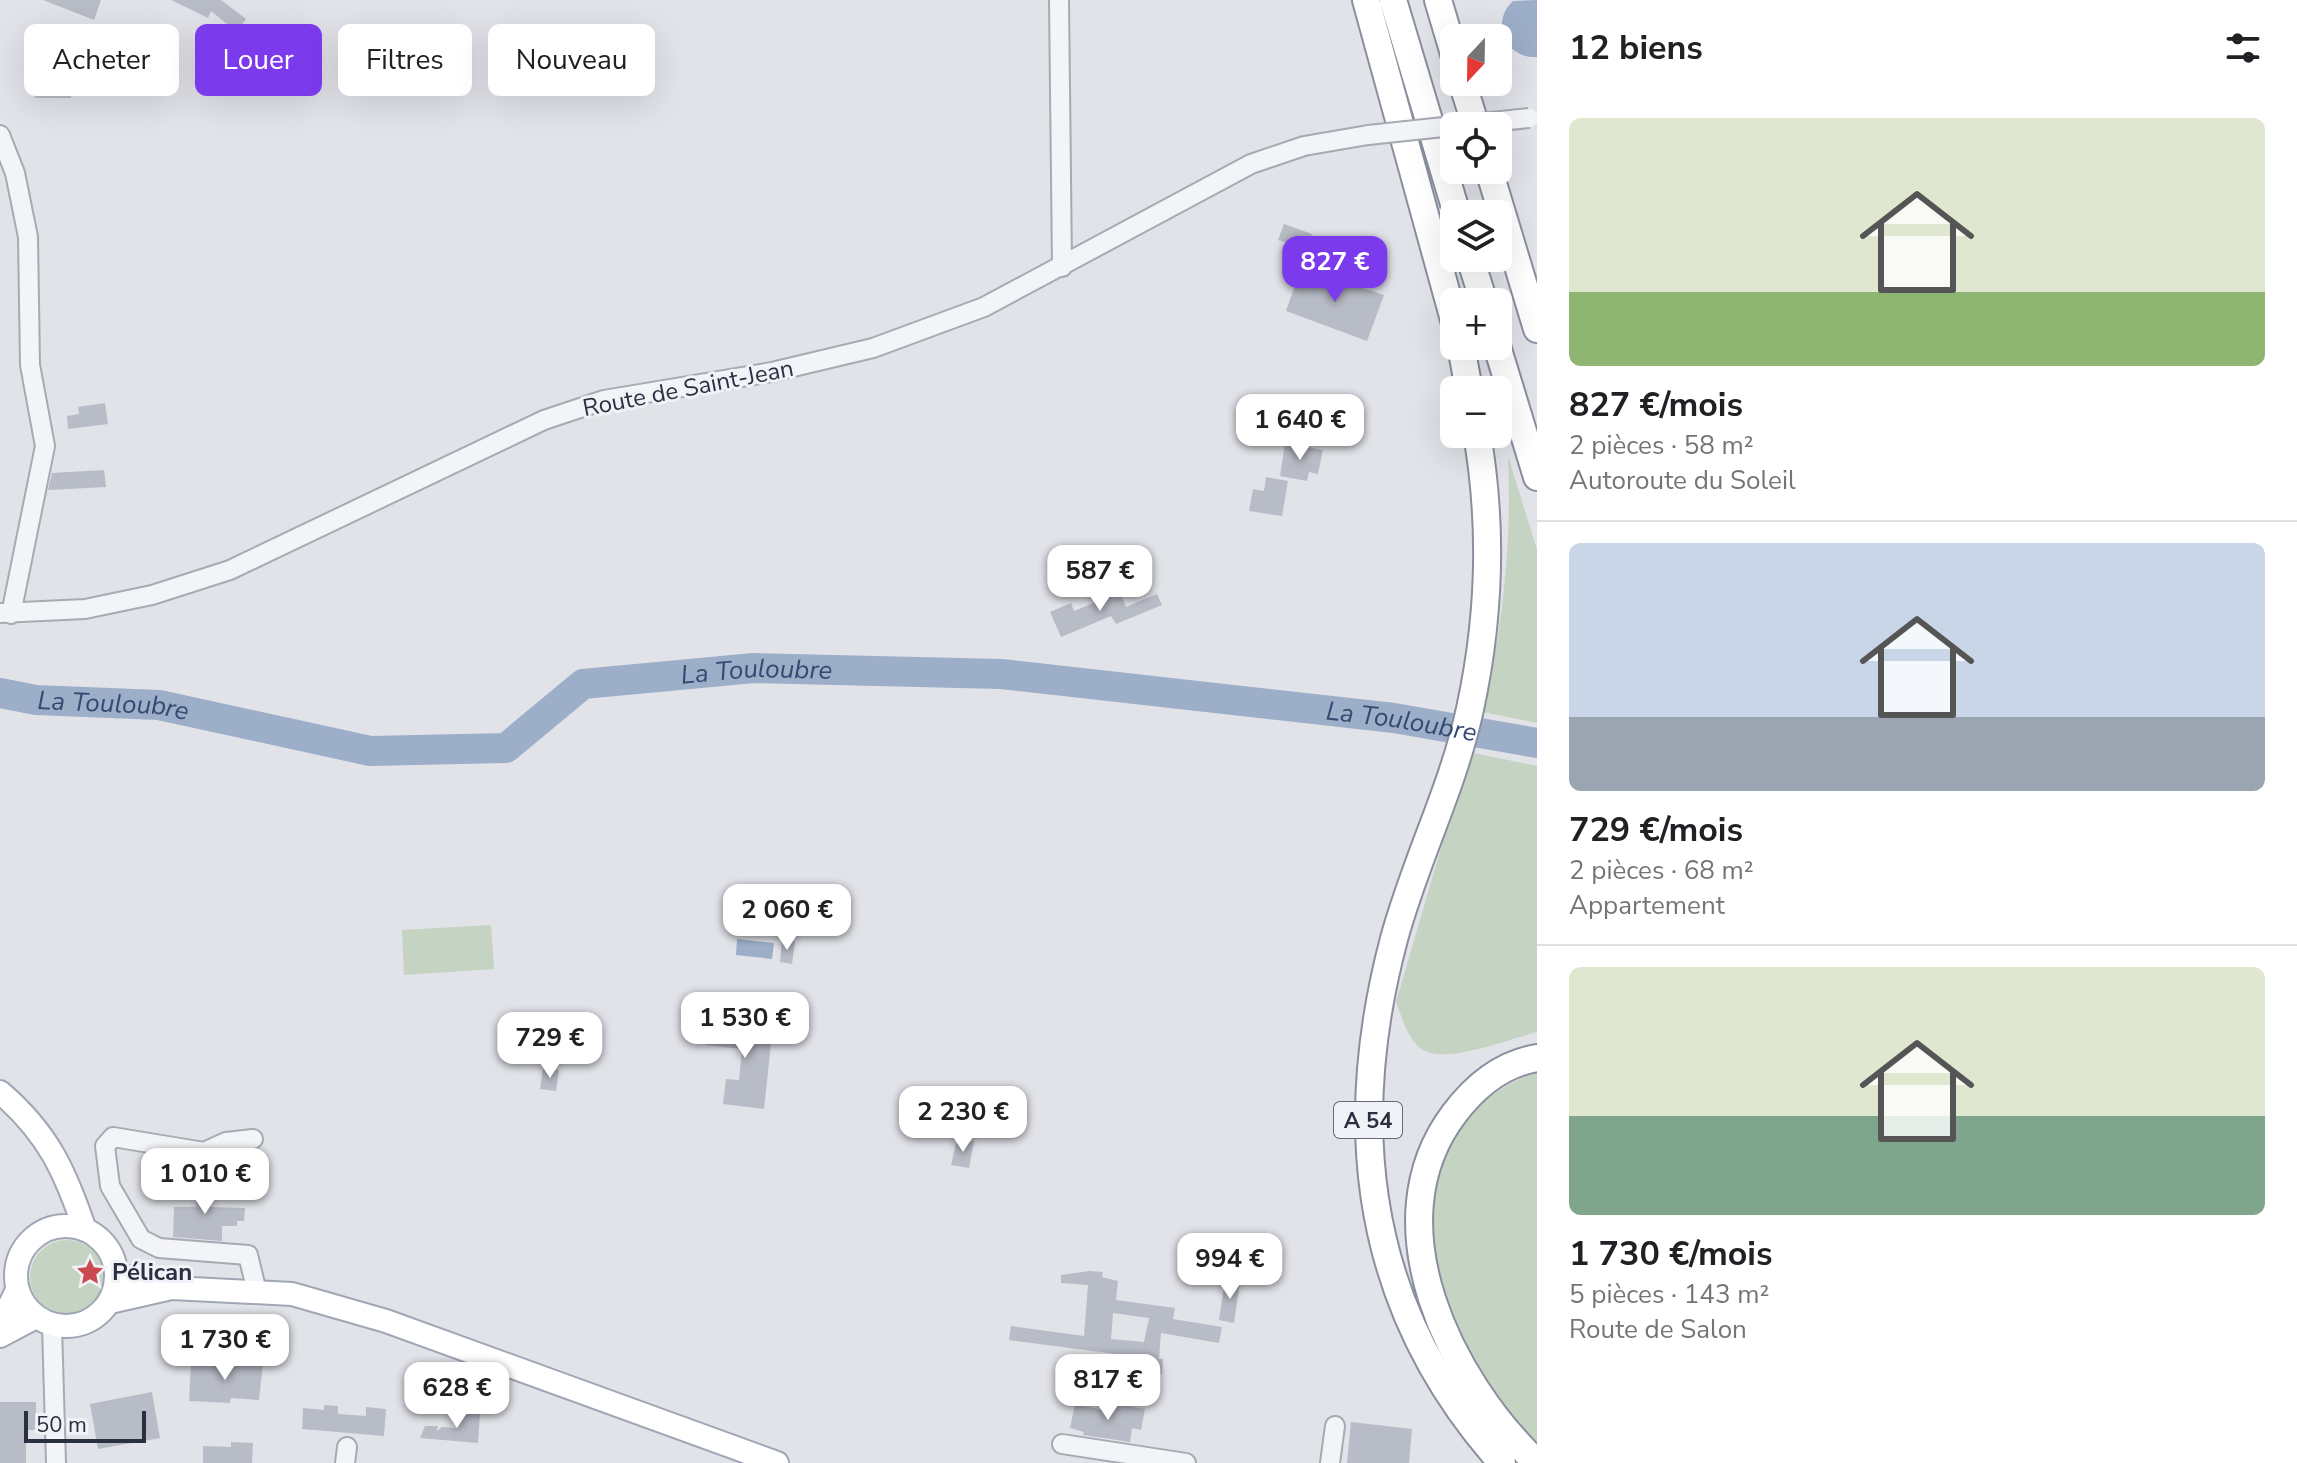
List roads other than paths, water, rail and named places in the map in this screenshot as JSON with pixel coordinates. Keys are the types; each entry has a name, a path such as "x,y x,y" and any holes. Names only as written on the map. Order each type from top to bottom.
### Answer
{"highway":[{"path":"1366,0 1445,288"},
{"path":"1393,0 1453,200"},
{"path":"1438,0 1445,24"},
{"path":"1493,184 1537,329"},
{"path":"1501,360 1537,477"},
{"name":"A 54","path":"1479,448 1488,515 1490,573 1469,713 1395,938 1372,1041 1367,1143 1381,1238 1418,1343 1463,1420 1502,1463"},
{"name":"A 54","path":"1537,1058 1486,1078 1447,1124 1425,1170 1419,1214 1422,1257 1436,1314 1461,1367 1483,1401 1537,1463"}],"main road":[{"path":"0,1092 30,1119 52,1149 85,1230"},
{"path":"56,1227 68,1182"},
{"path":"0,1325 17,1290 16,1274 28,1243 56,1227 85,1230 107,1247 116,1274 110,1302 99,1315 84,1323 44,1321 0,1336"},
{"path":"116,1274 172,1288 292,1294 386,1321 777,1463"},
{"path":"110,1302 172,1288"},
{"path":"17,1290 44,1321"}],"street":[{"path":"1059,0 1062,267"},
{"name":"Route de Saint-Jean","path":"6,614 85,609 152,595 230,570 544,420 604,400 772,372 873,348 984,307 1062,267 1199,189 1251,164 1304,146 1368,135 1533,117"},
{"path":"0,135 15,173 28,237 30,365 45,446 6,614"},
{"path":"253,1139 226,1142 204,1152 113,1137 105,1146 110,1186 141,1239 159,1248 248,1255 257,1292"},
{"path":"44,1321 56,1463"},
{"path":"1330,1463 1335,1426"},
{"path":"1062,1444 1186,1463"}],"water":[{"path":"1537,0 1537,57 1526,56 1512,48 1512,24 1502,24 1506,10 1513,1"},
{"path":"737,939 774,943 772,959 736,955"}],"waterway":[{"name":"La Touloubre","path":"0,693 36,700 159,705 370,751 506,748 583,684 754,668 1001,674 1394,718 1537,743"}],"place":[{"name":"Pélican","path":"90,1272"}]}
